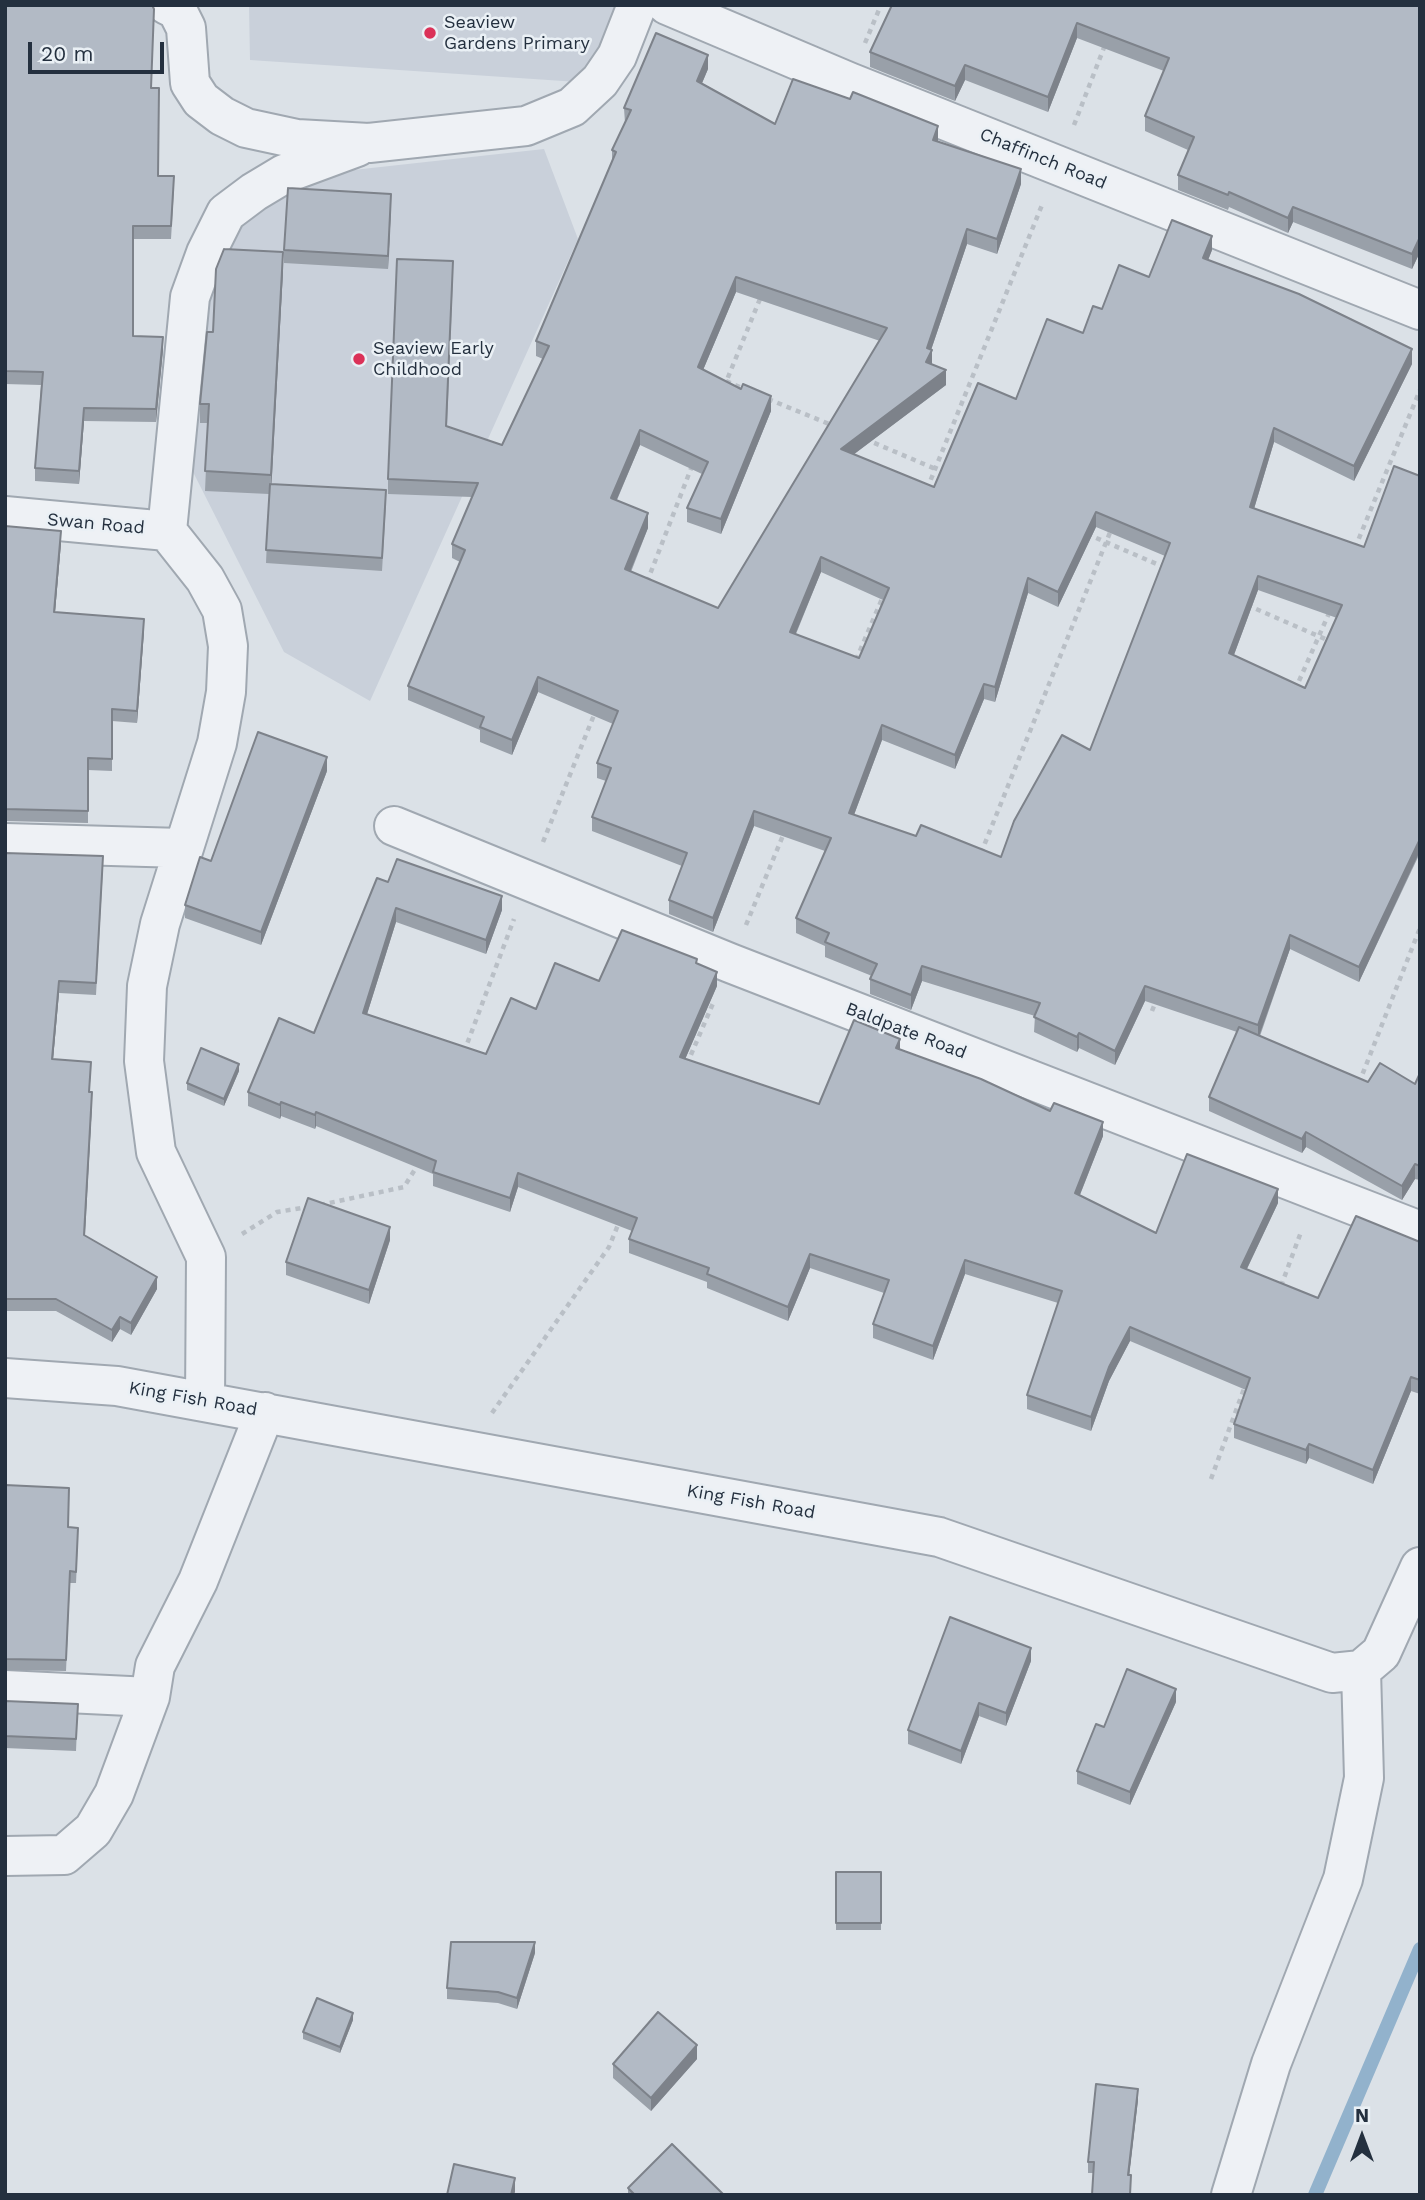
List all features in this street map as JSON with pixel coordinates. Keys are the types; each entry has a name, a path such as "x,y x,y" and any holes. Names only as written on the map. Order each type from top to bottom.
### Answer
{"street":[{"path":"167,5 177,10 186,28 190,83 201,100 222,116 246,128 298,138 369,143 526,126 572,107 600,81 617,56 637,5"},
{"name":"Chaffinch Road","path":"667,5 849,82 1420,310"},
{"path":"167,531 190,297 206,253 226,213 284,174 369,143"},
{"name":"Swan Road","path":"5,516 167,531 205,579 222,610 228,646 226,692 217,743 159,924 147,986 144,1061 156,1152 206,1256"},
{"name":"Baldpate Road","path":"394,826 730,963 1420,1231"},
{"path":"5,843 182,848"},
{"path":"205,1401 206,1256"},
{"name":"King Fish Road","path":"5,1378 117,1385 940,1536 1332,1673 1362,1670"},
{"path":"5,1856 64,1855 93,1830 114,1794 150,1697 155,1666 198,1581 265,1412"},
{"path":"1231,2195 1271,2064 1343,1879 1364,1778 1362,1670 1381,1653 1420,1567"},
{"path":"5,1690 150,1697"}],"path":[{"path":"849,82 881,5"},
{"path":"925,494 1106,42"},
{"path":"721,394 767,282"},
{"path":"714,376 751,392"},
{"path":"1354,550 1420,390"},
{"path":"763,397 837,428"},
{"path":"862,438 948,474"},
{"path":"645,586 696,458"},
{"path":"976,864 1117,517"},
{"path":"1082,532 1169,570"},
{"path":"852,671 888,583"},
{"path":"1291,699 1334,599"},
{"path":"1244,603 1344,647"},
{"path":"461,1060 599,701"},
{"path":"683,1074 788,823"},
{"path":"1152,1011 1157,998"},
{"path":"206,1256 277,1212 404,1187 421,1159"},
{"path":"466,1449 609,1247 625,1210"}],"shaded area":[{"name":"Seaview Gardens Primary","path":"249,5 621,5 593,83 250,60"},
{"name":"Seaview Early Childhood","path":"544,149 578,239 370,701 284,652 190,466 197,253 235,183"}],"building":[{"path":"5,5 152,5 154,9 151,88 159,88 158,176 174,176 171,226 133,226 133,336 163,337 156,409 84,408 79,471 35,468 43,372 5,371"},
{"path":"892,5 1420,5 1420,237 1412,254 1293,207 1288,218 1229,192 1228,195 1178,175 1194,137 1145,116 1169,58 1077,23 1048,97 965,65 955,86 870,52"},
{"path":"656,33 708,55 697,81 775,124 793,79 850,99 853,92 938,126 933,140 1021,169 997,239 967,229 927,348 932,350 926,362 946,370 841,449 934,487 978,383 1016,399 1047,319 1083,333 1093,306 1102,309 1119,265 1149,277 1172,220 1212,236 1203,258 1299,294 1412,349 1354,466 1274,428 1250,507 1364,547 1394,466 1420,476 1420,839 1359,967 1290,935 1258,1025 1145,986 1115,1051 1079,1033 1077,1037 1034,1017 1040,1003 922,966 911,995 870,979 877,964 825,942 829,933 796,918 831,838 754,811 713,918 669,900 687,853 592,817 611,768 597,763 618,711 538,677 512,740 480,727 484,717 408,686 465,550 452,544 478,483 388,479 397,259 453,261 446,426 502,445 549,346 536,341 616,152 612,150 631,110 624,108","holes":["736,277 887,328 718,608 625,569 648,513 611,498 640,430 708,462 687,508 721,519 771,396 743,384 741,389 698,367","1096,512 1170,543 1090,750 1062,735 1014,821 1001,857 921,825 916,836 849,813 882,725 955,755 984,684 995,687 1028,578 1058,592","821,557 889,588 859,658 790,632","1258,576 1342,605 1305,688 1229,653"]},
{"path":"288,188 391,194 388,256 284,250"},
{"path":"224,249 283,252 271,475 205,471 209,404 200,404 207,332 213,332 216,269"},
{"path":"270,484 386,490 382,558 266,550"},
{"path":"5,526 61,531 54,612 144,619 137,711 112,709 112,759 88,758 88,811 5,809"},
{"path":"258,732 327,757 261,932 185,905 200,857 211,861"},
{"path":"5,853 103,856 96,983 59,981 52,1059 91,1062 89,1092 92,1092 84,1235 157,1277 131,1323 120,1317 112,1330 56,1299 5,1299"},
{"path":"397,859 502,896 486,940 396,908 363,1013 486,1054 511,998 536,1009 555,963 599,981 622,930 697,959 696,963 717,972 680,1057 819,1104 854,1020 900,1039 896,1048 981,1079 1050,1111 1054,1103 1103,1122 1075,1193 1156,1233 1187,1154 1278,1189 1241,1267 1318,1298 1356,1216 1420,1242 1420,1380 1411,1377 1373,1470 1309,1444 1306,1450 1234,1424 1250,1378 1130,1327 1109,1367 1091,1417 1027,1395 1062,1291 965,1260 933,1346 873,1324 889,1280 810,1254 788,1307 707,1274 709,1268 629,1239 637,1218 518,1173 510,1198 433,1172 436,1161 316,1112 315,1115 281,1102 280,1105 248,1092 279,1018 314,1033 377,878 388,882"},
{"path":"1239,1027 1368,1082 1380,1063 1415,1084 1420,1073 1420,1166 1415,1164 1402,1186 1306,1132 1302,1139 1209,1097"},
{"path":"201,1048 239,1064 224,1099 187,1083"},
{"path":"308,1198 390,1227 369,1290 286,1262"},
{"path":"5,1485 69,1488 68,1527 78,1528 76,1572 70,1571 66,1660 5,1659"},
{"path":"950,1617 1031,1648 1006,1713 979,1703 961,1751 908,1730"},
{"path":"1127,1669 1176,1689 1130,1792 1077,1771 1096,1724 1104,1727"},
{"path":"5,1701 78,1704 76,1739 5,1736"},
{"path":"836,1872 881,1872 881,1923 836,1923"},
{"path":"451,1942 535,1942 517,1998 498,1992 447,1988"},
{"path":"317,1998 353,2013 340,2047 303,2032"},
{"path":"658,2012 697,2045 651,2098 613,2064"},
{"path":"1096,2084 1138,2089 1128,2175 1131,2175 1130,2195 1092,2195 1094,2162 1088,2162"},
{"path":"672,2144 724,2195 635,2195 628,2188"},
{"path":"454,2164 515,2178 511,2195 447,2195"}],"waterway":[{"path":"1315,2195 1420,1949"}],"place":[{"name":"Seaview Gardens Primary","path":"430,33"},
{"name":"Seaview Early Childhood","path":"359,359"}]}
